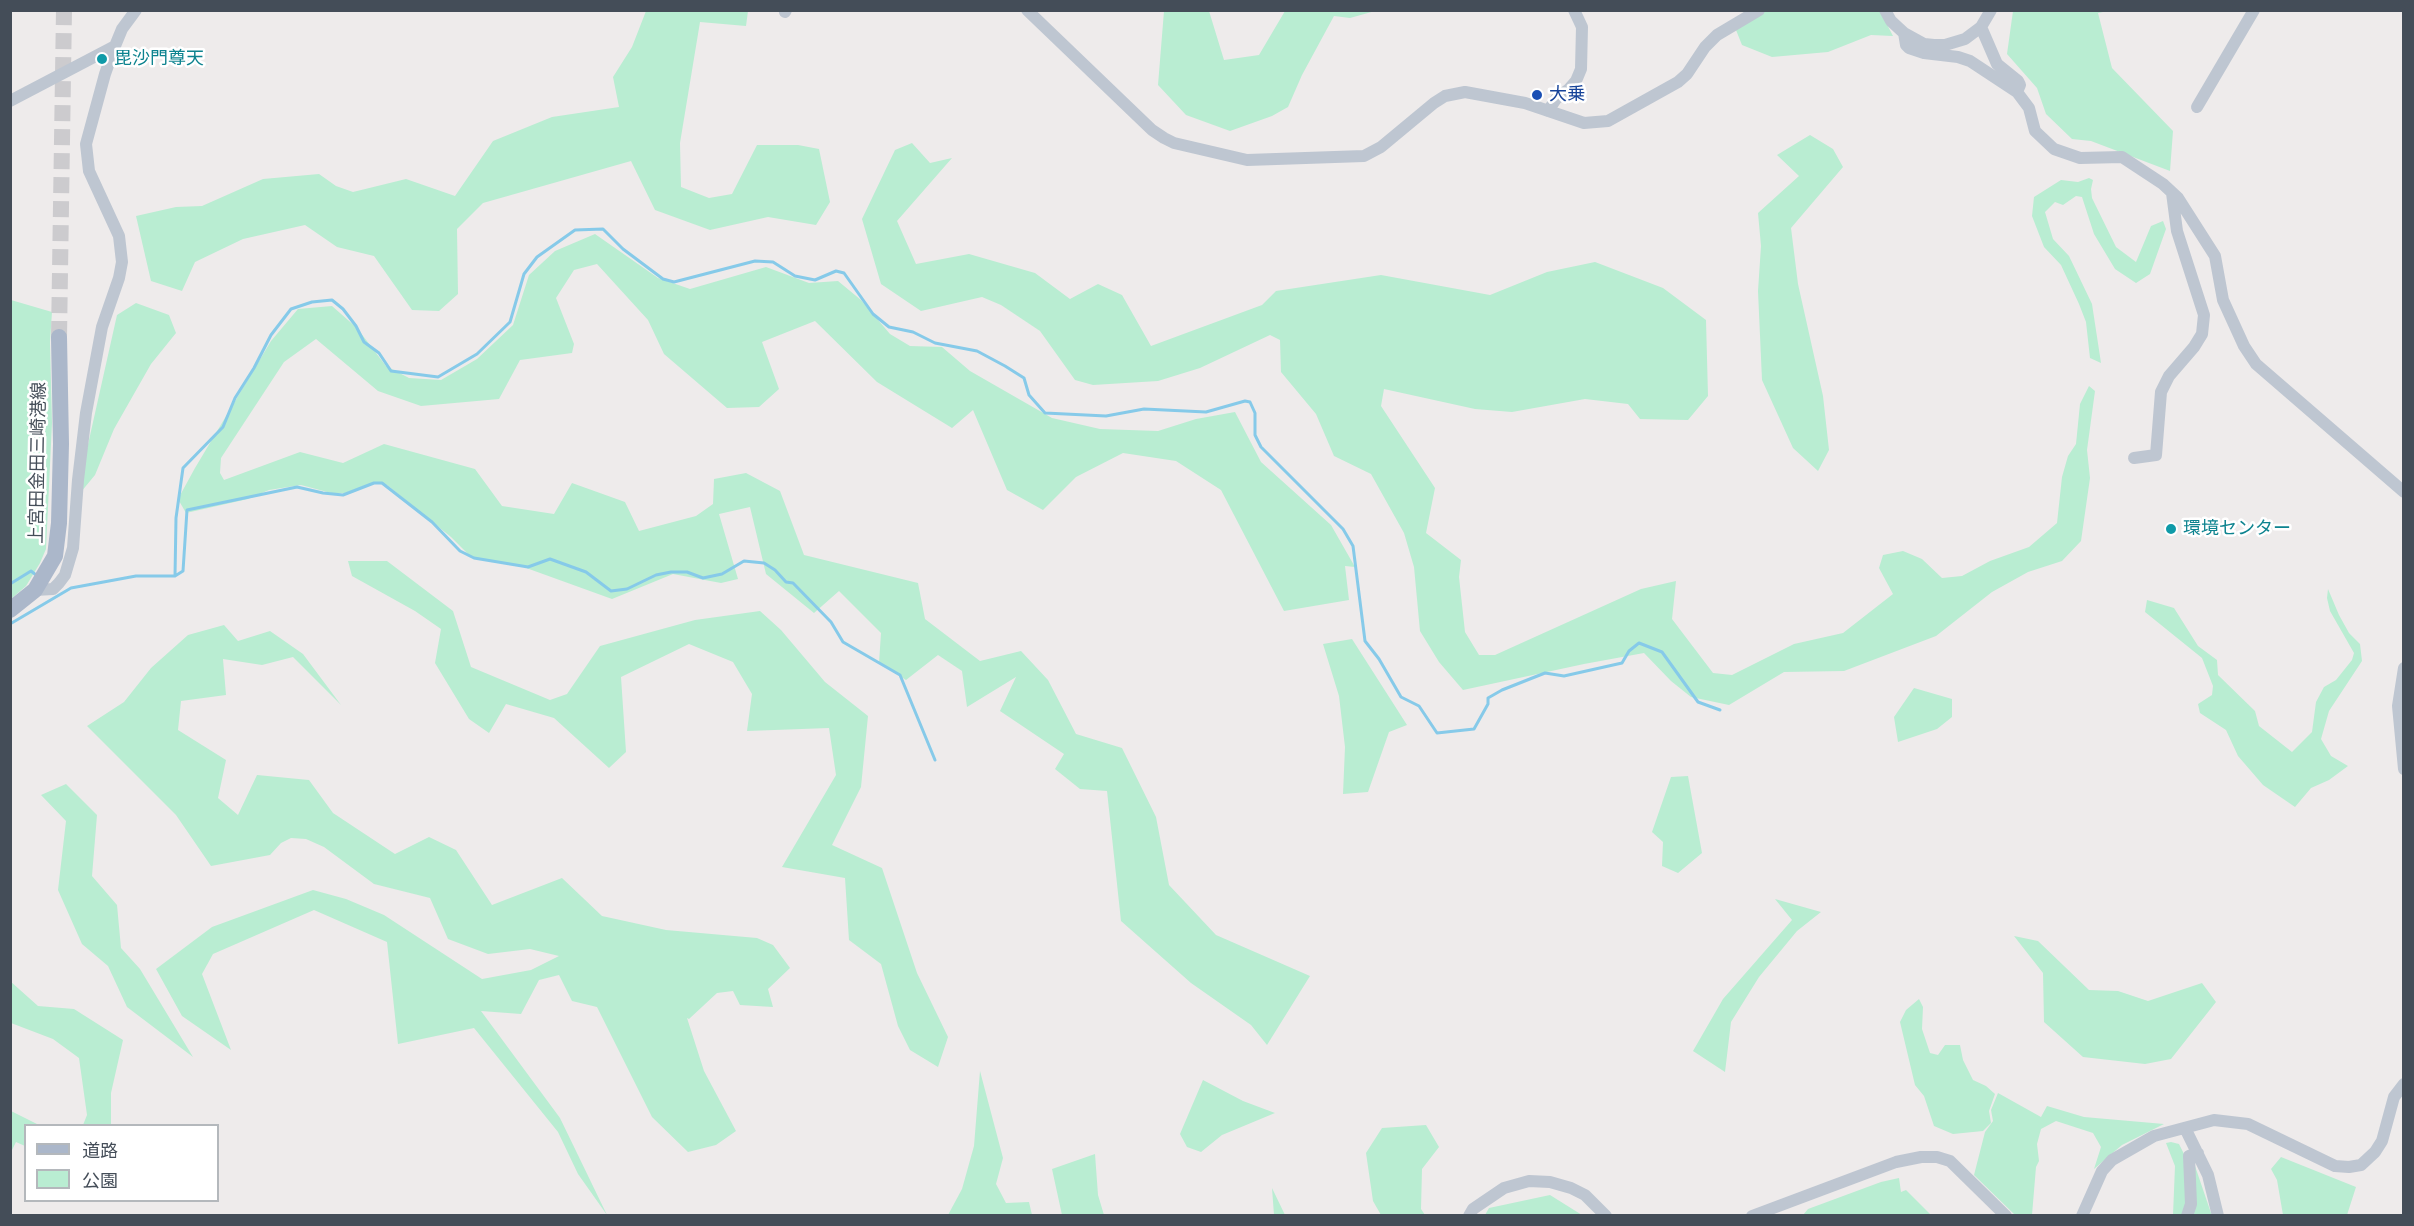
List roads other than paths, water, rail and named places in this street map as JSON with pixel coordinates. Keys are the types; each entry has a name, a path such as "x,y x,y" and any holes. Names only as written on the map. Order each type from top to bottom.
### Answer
{"main road":[{"name":"上宮田金田三崎港線","path":"10,610 35,590 55,556 59,523 61,444 59,337"}],"street":[{"path":"35,590 53,589 59,583 65,575 74,548 78,480 86,413 102,327 119,278 122,262 119,236 89,171 86,156 88,133 115,46 122,29 136,10"},
{"path":"1027,10 1152,130 1174,144 1236,159 1364,156 1381,147 1439,100 1465,92 1489,95 1584,123 1608,121 1678,82 1717,35 1759,10"},
{"path":"1548,111 1556,99 1576,81 1581,69 1582,27 1574,10"},
{"path":"1885,10 1891,21 1904,33 1924,44 1945,45 1965,39 1981,27 1991,10"},
{"path":"2197,107 2254,10"},
{"path":"1981,27 1997,64 2018,81 2017,92"},
{"path":"1904,33 1906,45 1909,48 1970,61 2017,92 2029,108 2035,131 2054,149 2080,158 2122,157 2172,192 2215,256 2223,300 2244,346 2256,364 2403,492"},
{"path":"10,101 115,46"},
{"path":"2134,458 2156,455 2161,392 2169,376 2202,334 2204,315 2177,231 2172,192"},
{"path":"2403,668 2398,706 2403,769"},
{"path":"2082,1215 2102,1171 2112,1160 2154,1136 2214,1120 2248,1124 2335,1166 2361,1165 2375,1152 2382,1141 2385,1123 2394,1097 2403,1084"},
{"path":"2185,1128 2208,1175 2218,1215"},
{"path":"2187,1215 2191,1204 2189,1156 2198,1153"},
{"path":"1752,1215 1896,1162 1921,1157 1950,1161 2006,1215"},
{"path":"1469,1215 1473,1209 1504,1188 1529,1181 1550,1182 1571,1188 1585,1195 1606,1215"}],"waterway":[{"path":"175,576 176,518 183,468 223,427 235,398 271,335 291,309 312,302 332,300 343,309 356,326 364,342 379,353 391,371 438,377 477,354 510,322 524,274 537,257 575,230 603,229 623,249 663,279 674,282 755,261 773,262 795,276 815,280 836,271 844,273 873,314 889,327 913,332 935,343 977,351 1005,366 1024,378 1029,395 1045,413 1106,416 1144,409 1206,412 1245,401 1250,402 1255,413 1255,435 1261,447 1343,529 1353,546 1365,641 1379,659 1401,697 1419,706 1437,733 1474,729 1488,704 1488,698 1502,690 1545,673 1564,676 1622,663 1629,651 1639,643 1662,652 1698,702 1720,710"},
{"path":"10,624 71,588 136,576 175,576 183,571 187,510 297,487 343,495 374,483 382,483 432,522 460,551 474,558 528,567 550,559 586,572 611,591 627,589 656,575 671,572 687,572 703,578 722,574 744,561 764,563 775,570 786,582 793,583 831,622 843,642 900,675 935,760"},
{"path":"10,584 31,571 36,575"}],"tunnel":[{"path":"59,337 64,10"}],"place":[{"name":"毘沙門尊天","path":"102,59"},
{"name":"大乗","path":"1537,95"},
{"name":"環境センター","path":"2171,529"}]}
